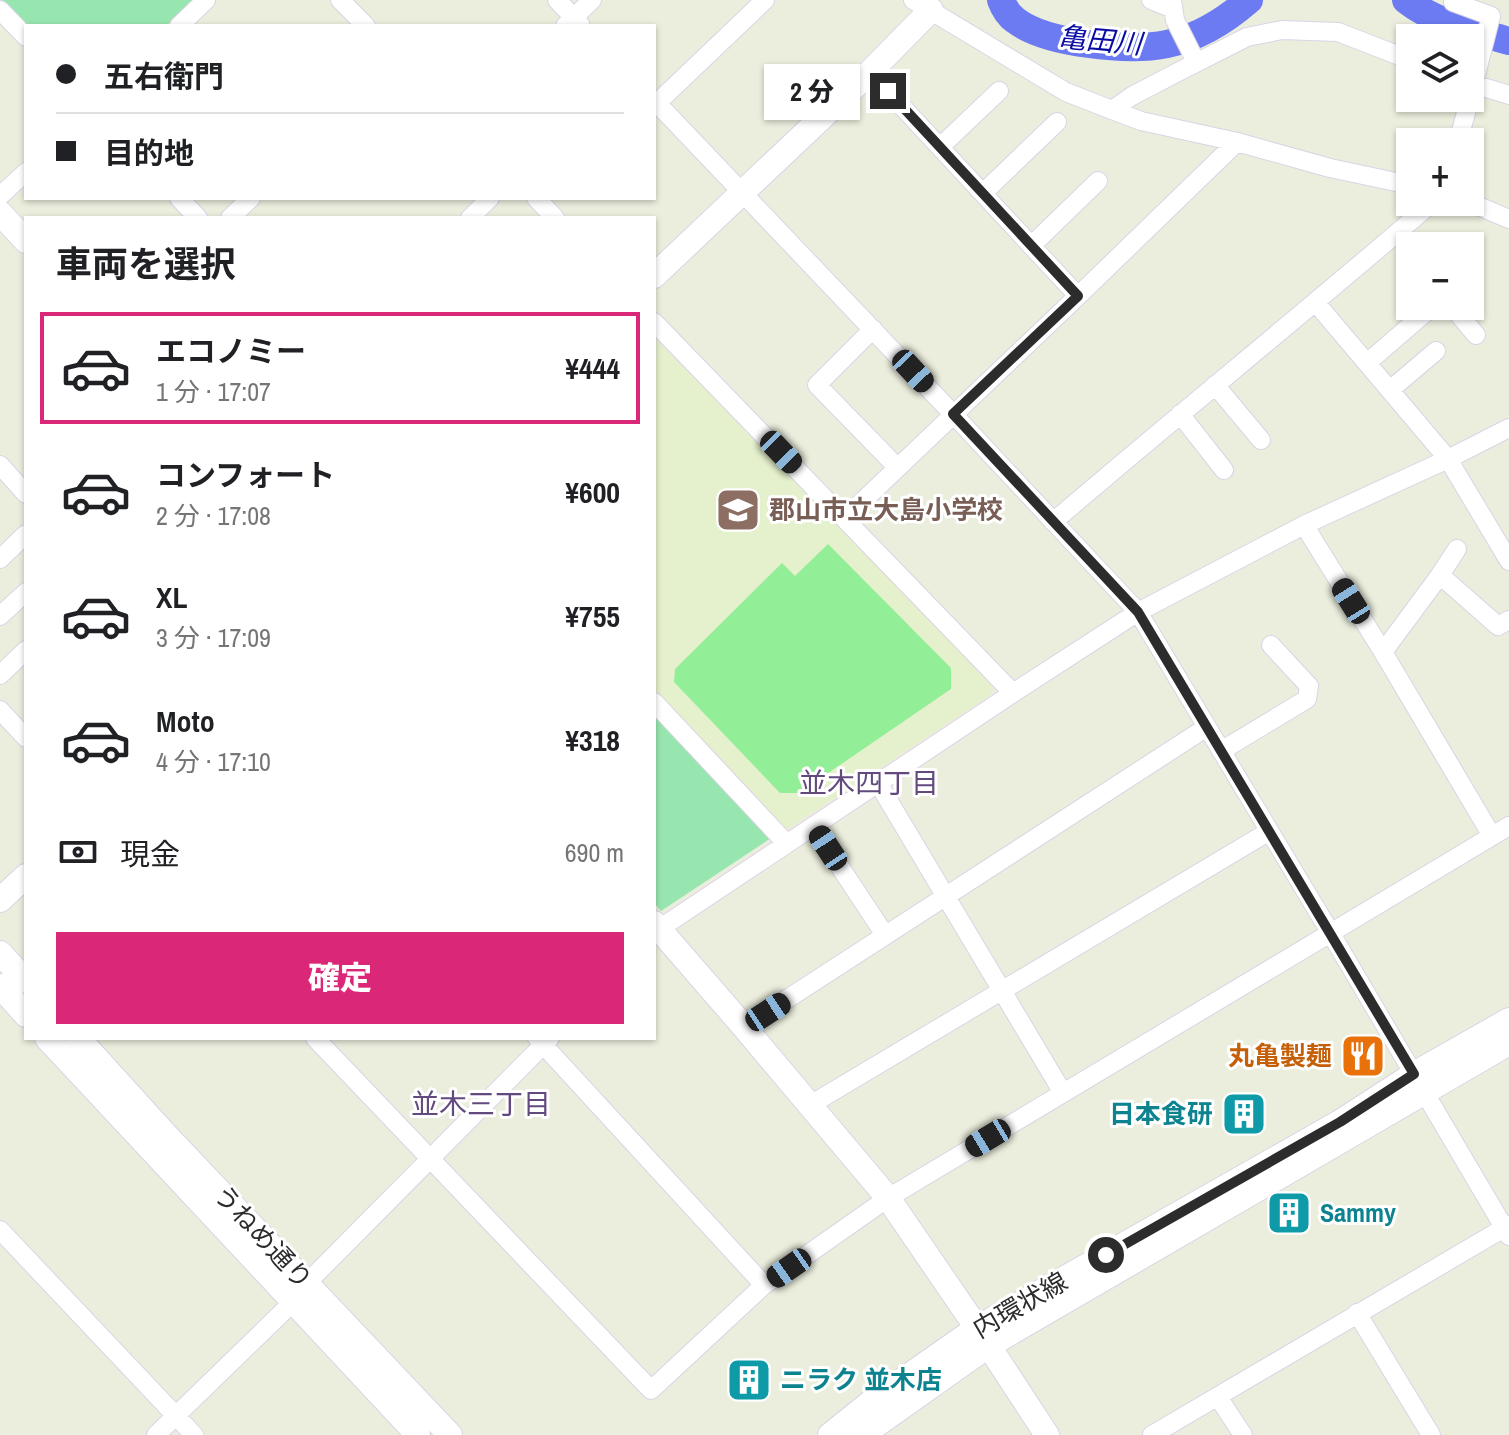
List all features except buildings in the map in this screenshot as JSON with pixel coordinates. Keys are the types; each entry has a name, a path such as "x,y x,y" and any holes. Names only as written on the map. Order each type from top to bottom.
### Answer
{"street":[{"path":"181,24 206,0"},
{"path":"340,0 364,24"},
{"path":"557,0 574,23 592,0"},
{"path":"656,101 765,0"},
{"path":"1151,0 1173,10 1196,62"},
{"path":"1454,0 1491,16 1484,41"},
{"path":"656,274 870,72 922,5 1066,92 1141,121 1396,182"},
{"path":"0,10 24,35"},
{"path":"1112,110 1132,96 1247,37 1282,30 1338,32 1396,55"},
{"path":"870,72 1078,296"},
{"path":"940,147 999,91"},
{"path":"1484,92 1509,95"},
{"path":"656,103 1138,612 1507,1229 1357,1313 1152,1435"},
{"path":"983,193 1057,122"},
{"path":"845,518 1237,142"},
{"path":"0,196 24,174"},
{"path":"1031,246 1098,181"},
{"path":"181,200 196,216"},
{"path":"232,216 249,200"},
{"path":"472,216 488,200"},
{"path":"538,200 553,216"},
{"path":"1484,208 1509,219"},
{"path":"0,213 24,239"},
{"path":"1053,522 1417,216"},
{"path":"1316,303 1448,459 1509,561"},
{"path":"1367,363 1417,320"},
{"path":"1464,320 1476,335"},
{"path":"656,324 1013,693"},
{"path":"873,329 817,385 897,467"},
{"path":"1390,390 1436,351"},
{"path":"1215,385 1261,440"},
{"path":"1180,414 1224,470"},
{"path":"1047,1435 888,1198 744,1027 656,929 1138,612 1304,525 1509,428"},
{"path":"0,465 24,492"},
{"path":"1304,525 1492,836"},
{"path":"0,559 24,536"},
{"path":"1383,652 1457,549"},
{"path":"1440,575 1498,626 1509,620"},
{"path":"0,616 24,594"},
{"path":"1221,751 1307,699 1309,686 1271,645"},
{"path":"0,675 24,652"},
{"path":"656,704 787,844"},
{"path":"0,710 24,736"},
{"path":"744,1027 1207,727"},
{"path":"878,783 1063,1093"},
{"path":"813,826 885,935"},
{"path":"317,1040 651,1390 764,1285 888,1198 1509,826"},
{"path":"810,1105 1268,832"},
{"path":"0,900 24,878"},
{"path":"0,953 24,979"},
{"path":"0,986 24,1013"},
{"name":"内環状線","path":"830,1435 871,1402 1419,1084 1509,1020"},
{"name":"うねめ通り","path":"49,1040 300,1293 450,1435"},
{"name":"うねめ通り","path":"80,1040 166,1135 418,1435"},
{"path":"156,1435 300,1293 543,1040 764,1285"},
{"name":"内環状線","path":"1419,1084 1509,1043"},
{"path":"0,1230 194,1435"},
{"path":"1357,1313 1431,1435"},
{"name":"内環状線","path":"862,1435 983,1337"},
{"path":"1218,1397 1243,1435"}],"shaded area":[{"name":"郡山市立大島小学校","path":"656,339 991,683 990,695 787,829 656,691"}],"green space":[{"path":"1,0 193,0 168,24 24,24"},
{"path":"828,544 951,668 951,689 799,793 780,793 674,682 675,669 782,563 795,576"},
{"path":"656,715 771,838 661,911 656,905"}],"waterway":[{"name":"亀田川","path":"1001,0 1015,20 1046,35 1088,44 1132,47 1167,44 1200,33 1249,0"},
{"name":"亀田川","path":"1406,0 1442,20 1509,41"}],"place":[{"name":"郡山市立大島小学校","path":"738,510"},
{"name":"丸亀製麺","path":"1363,1056"},
{"name":"日本食研","path":"1244,1114"},
{"name":"Sammy","path":"1289,1213"},
{"name":"ニラク 並木店","path":"749,1380"}],"district":[{"name":"並木四丁目","path":"869,783"},
{"name":"並木三丁目","path":"481,1104"}],"route":[{"path":"888,91 1078,296 953,414 1138,612 1414,1074 1340,1122 1106,1255"}]}
